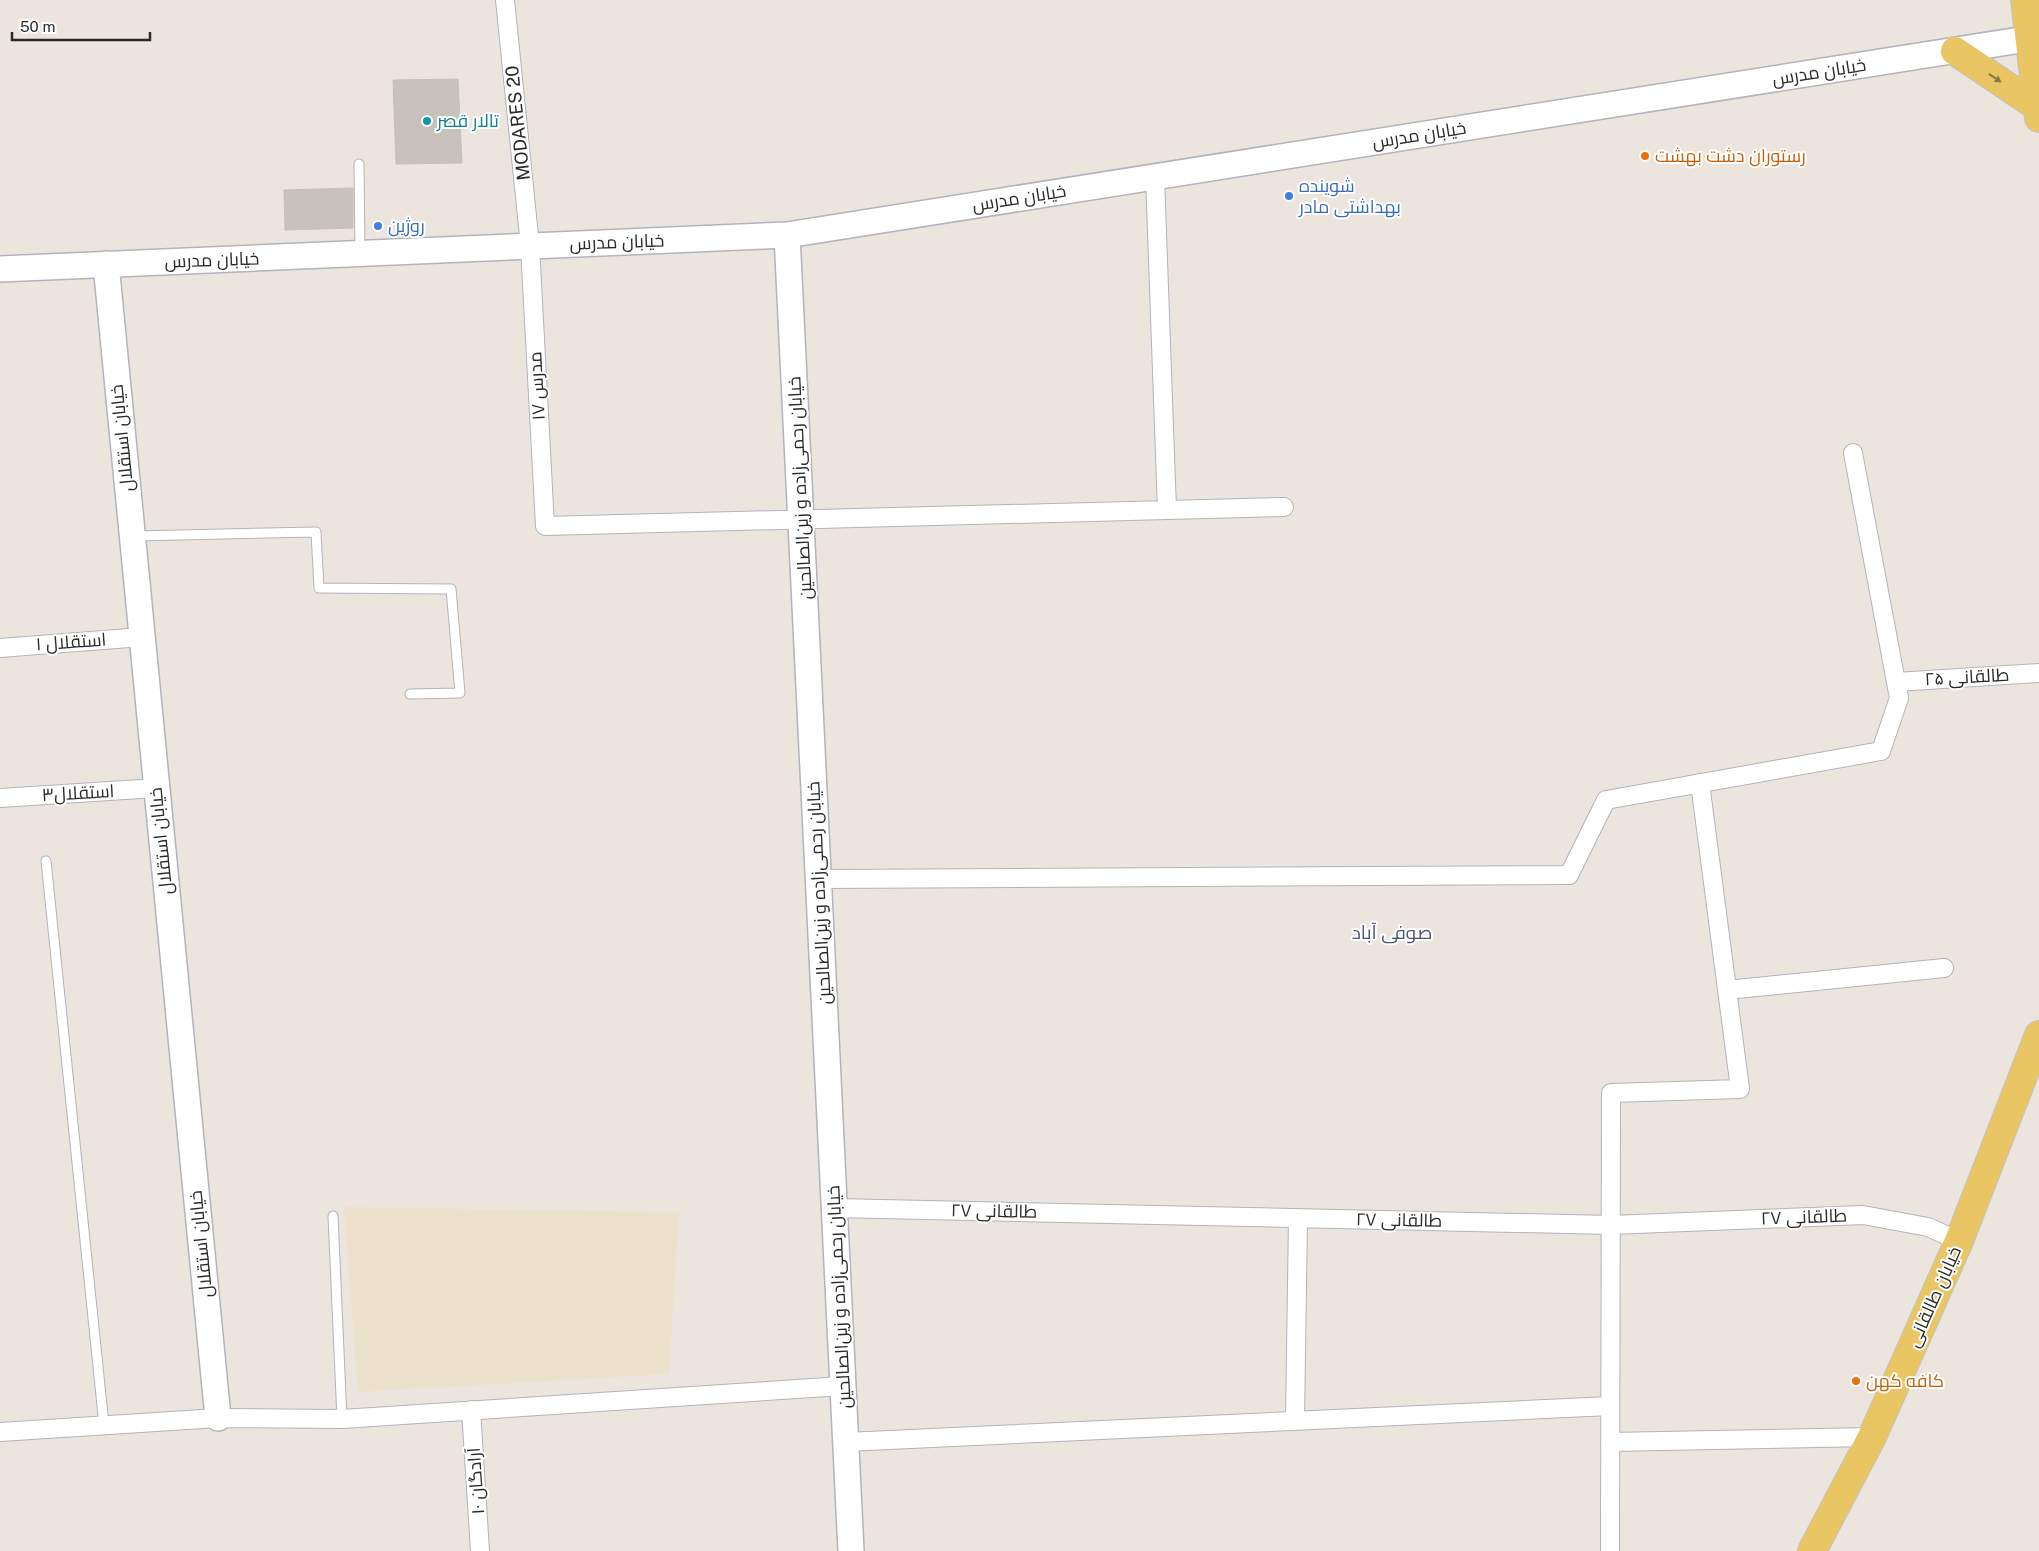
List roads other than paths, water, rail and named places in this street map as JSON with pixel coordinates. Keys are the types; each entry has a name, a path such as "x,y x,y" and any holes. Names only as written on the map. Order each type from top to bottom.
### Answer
{"main road":[{"path":"2025,0 2034,38 2038,113"},
{"path":"1955,51 2038,113"},
{"name":"خیابان طالقانی","path":"1812,1551 1872,1437 1959,1241 2039,1035"}],"street":[{"name":"MODARES 20","path":"505,0 530,246"},
{"name":"خیابان مدرس","path":"0,269 787,235 2034,38"},
{"path":"1155,177 1167,510"},
{"name":"خیابان رحمی‌زاده و زین‌الصالحین","path":"787,235 851,1551"},
{"name":"مدرس ۱۷","path":"530,246 545,526 801,519"},
{"name":"خیابان استقلال","path":"106,264 218,1418"},
{"path":"819,879 1569,875 1606,800 1881,751 1899,698 1853,454"},
{"path":"801,519 1284,506"},
{"name":"استقلال ۱","path":"0,648 142,637"},
{"name":"طالقانی ۲۵","path":"1896,682 2039,673"},
{"path":"1610,1551 1611,1092 1740,1089 1700,784"},
{"name":"استقلال۳","path":"0,798 156,788"},
{"path":"1727,990 1944,968"},
{"name":"طالقانی ۲۷","path":"835,1208 1611,1225 1863,1215 1928,1228 1959,1241"},
{"path":"1295,1421 1298,1218"},
{"path":"0,1432 218,1418 342,1419 843,1386"},
{"path":"846,1442 1610,1406"},
{"name":"آرادگان ۱۰","path":"471,1410 480,1551"},
{"path":"1610,1442 1872,1437"}],"lane":[{"path":"359,164 360,253"},
{"path":"132,536 316,532 320,588 451,589 460,693 410,694"},
{"path":"46,861 104,1425"},
{"path":"333,1216 342,1419"}],"place":[{"name":"تالار قصر","path":"427,121"},
{"name":"رستوران دشت بهشت","path":"1645,156"},
{"name":"شوینده بهداشتی مادر","path":"1289,196"},
{"name":"روژین","path":"378,226"},
{"name":"کافه کهن","path":"1856,1381"}],"district":[{"name":"صوفی آباد","path":"1392,932"}]}
